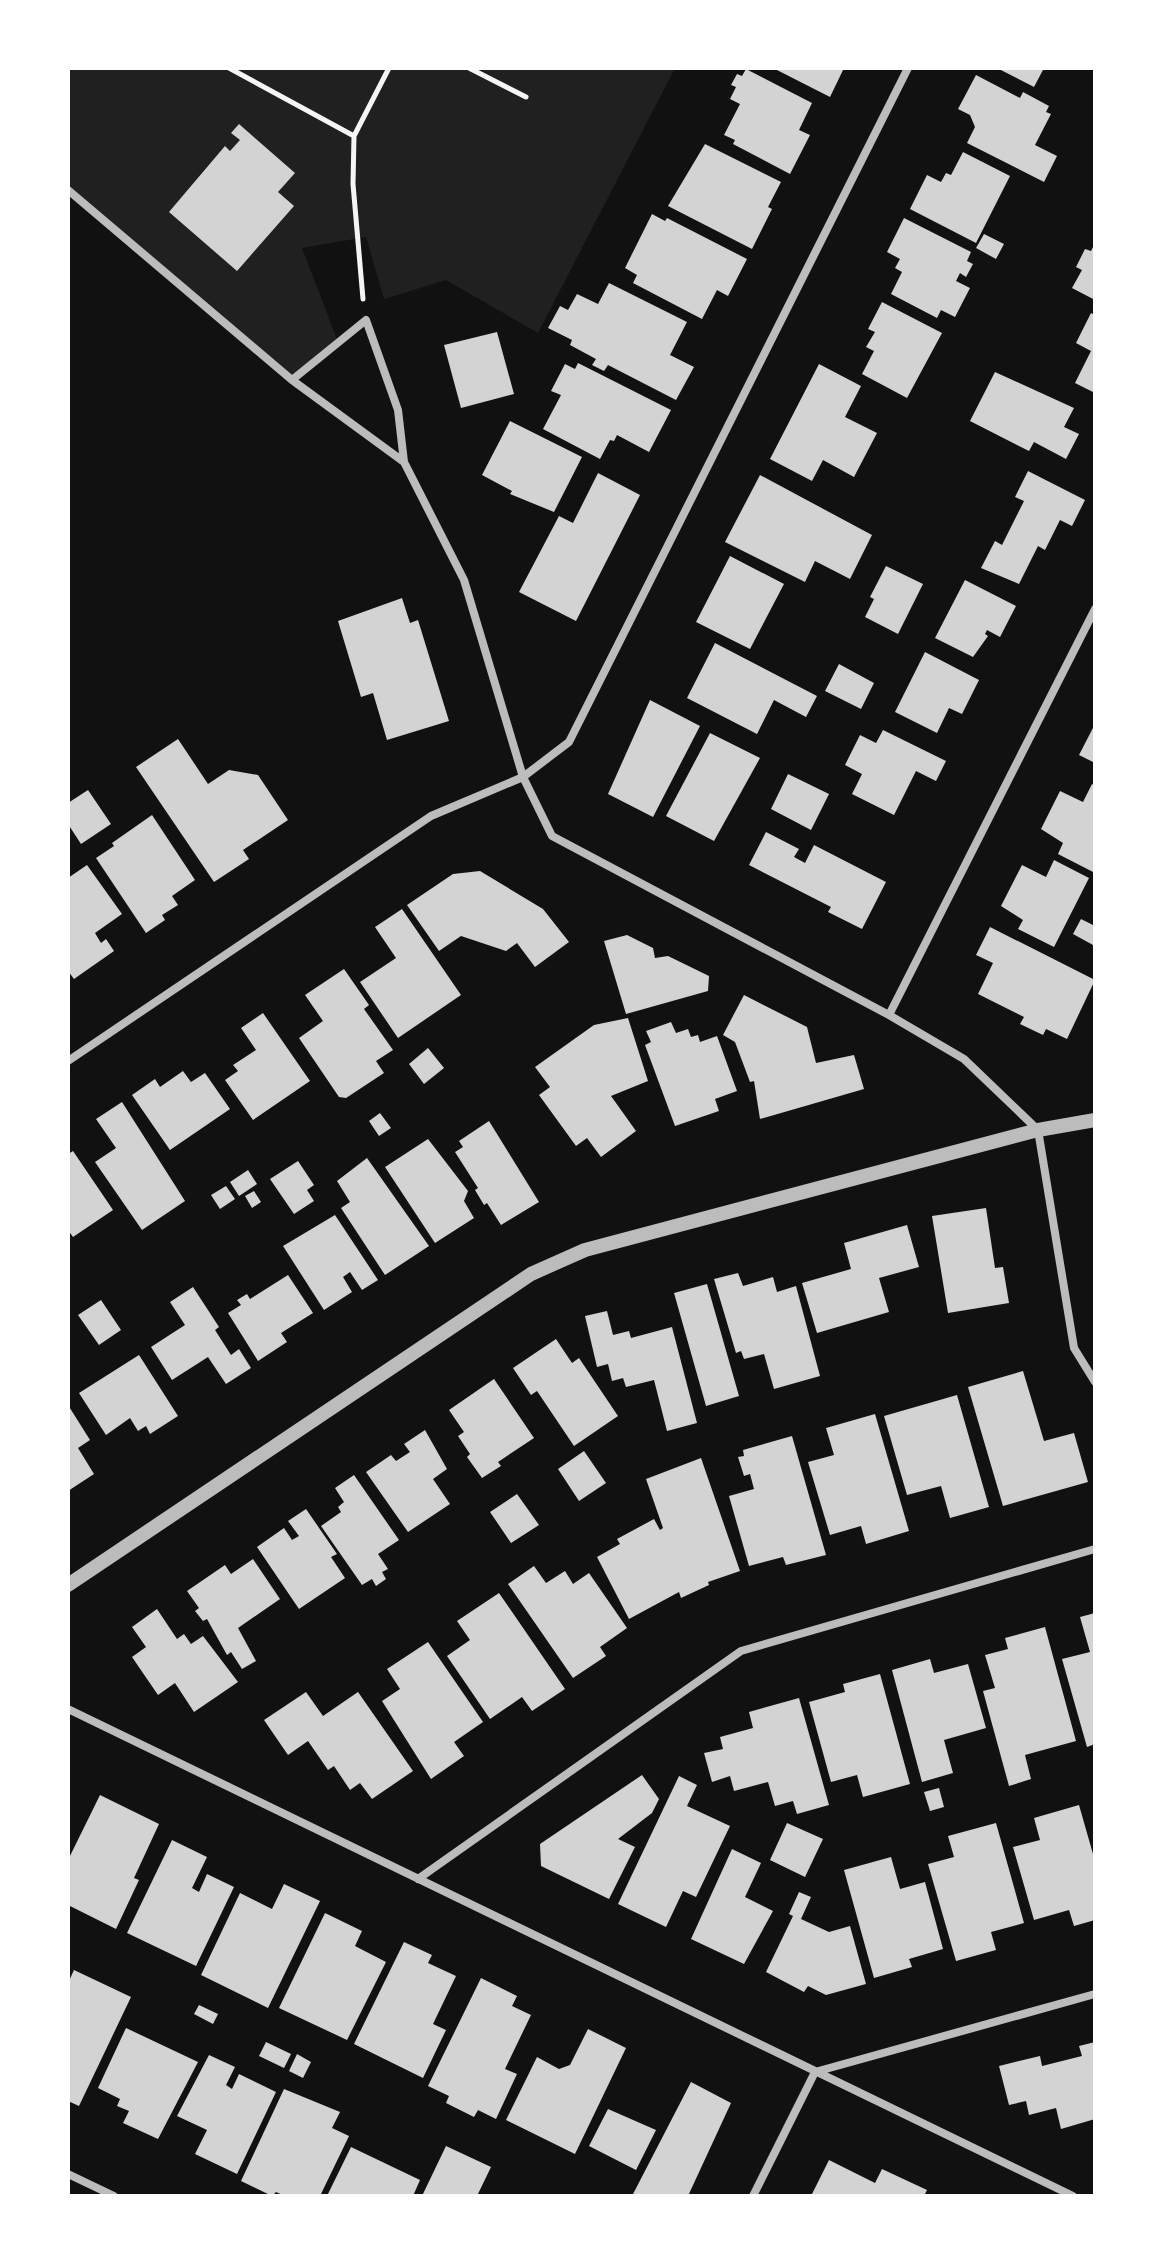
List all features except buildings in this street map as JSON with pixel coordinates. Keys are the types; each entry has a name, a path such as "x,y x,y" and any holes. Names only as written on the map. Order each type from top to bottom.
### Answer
{"street":[{"path":"68,1061 431,816 523,777 569,742 908,68"},
{"path":"68,190 292,380 404,462"},
{"path":"292,380 366,320 398,410 404,462 464,580 523,777 552,836 889,1015 964,1059 1038,1130 1074,1348 1095,1382"},
{"path":"889,1015 1095,609"},
{"path":"68,1585 531,1274 585,1250 1038,1130 1095,1120"},
{"path":"418,1879 741,1651 1095,1549"},
{"path":"68,1709 1073,2196"},
{"path":"753,2196 815,2072 1095,1994"},
{"path":"68,2174 114,2196"}],"path":[{"path":"229,68 354,136"},
{"path":"366,320 356,241 354,136 389,68"},
{"path":"469,68 526,97"}],"shaded area":[{"path":"68,68 675,68 538,333 446,280 384,299 366,237 302,248 338,342 292,380 68,192"}]}
